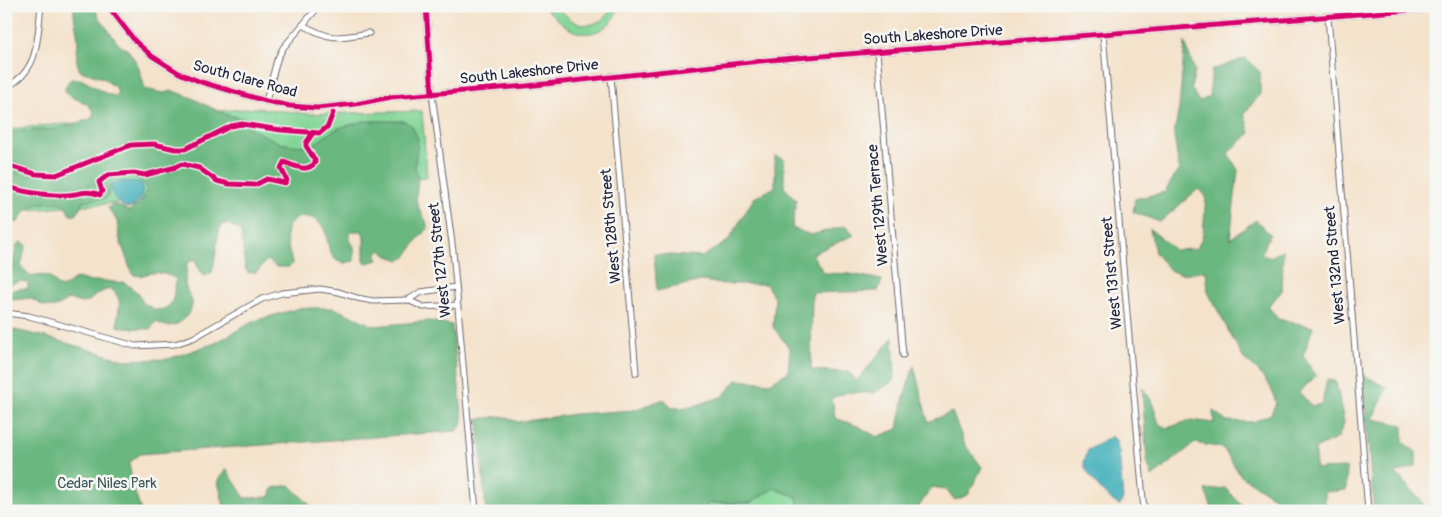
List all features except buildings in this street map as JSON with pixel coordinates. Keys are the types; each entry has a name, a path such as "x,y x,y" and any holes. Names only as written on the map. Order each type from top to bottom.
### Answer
{"street":[{"path":"6,87 20,78 31,64 34,56 41,6"},
{"name":"South Clare Road","path":"108,6 135,41 152,56 180,73 201,82 266,101 290,106 317,108 356,104 391,97 432,94"},
{"path":"266,101 276,60 282,48 319,6"},
{"name":"West 127th Street","path":"426,6 432,94 458,305 476,511"},
{"name":"South Lakeshore Drive","path":"432,94 770,60 1436,8"},
{"name":"West 132nd Street","path":"1328,17 1368,511"},
{"path":"303,25 321,35 337,38 369,33"},
{"name":"West 131st Street","path":"1103,34 1144,511"},
{"name":"West 129th Terrace","path":"877,52 904,355"},
{"name":"West 128th Street","path":"610,76 636,373"},
{"path":"408,300 421,292 456,287"},
{"path":"6,313 29,316 135,346 175,344 193,338 262,299 282,293 320,289 373,301 408,300 423,307 458,305"}],"green space":[{"path":"74,6 94,6 98,16 119,45 128,50 138,65 145,89 163,93 173,91 190,97 224,114 246,119 249,128 280,143 311,146 338,128 365,121 404,121 412,126 418,139 415,166 418,177 416,199 428,229 417,240 406,257 400,260 388,256 381,250 376,254 378,260 367,263 364,261 364,237 362,231 353,231 350,234 350,240 354,247 354,261 344,263 337,261 332,256 326,233 320,223 310,217 300,217 291,223 286,233 292,264 289,267 276,267 268,260 257,272 248,273 245,267 241,231 228,224 222,224 211,274 204,276 199,270 195,259 187,263 185,286 192,305 187,316 178,324 167,326 156,321 151,329 118,326 119,303 116,294 111,289 98,294 88,302 81,303 68,299 53,307 45,306 30,298 13,300 6,296 13,290 28,289 28,283 22,281 6,286 6,265 11,265 14,260 16,246 20,242 26,245 21,266 28,275 49,276 62,288 77,278 91,282 124,282 138,293 143,303 156,310 164,309 170,305 173,299 176,279 158,273 140,276 132,274 119,237 117,221 108,208 111,205 117,205 129,211 142,201 147,188 142,181 136,178 121,174 110,183 108,196 105,199 83,201 76,215 70,215 64,204 49,203 38,204 28,209 18,222 12,223 6,220 8,175 17,172 27,176 32,174 27,169 6,159 6,132 57,129 91,119 94,113 89,106 67,94 65,90 69,81 74,78 85,81 106,93 118,95 117,89 103,78 80,71 77,59 78,39"},
{"path":"543,6 555,6 576,23 589,25 605,17 612,6 619,6 617,14 607,26 593,33 586,33 570,29"},
{"path":"1185,42 1195,72 1191,88 1199,102 1209,96 1212,70 1246,58 1260,72 1260,94 1244,114 1250,133 1228,153 1238,170 1230,239 1256,220 1270,234 1261,255 1271,257 1283,250 1282,291 1268,306 1278,319 1313,327 1303,356 1316,376 1299,392 1312,406 1322,404 1327,379 1336,382 1344,423 1338,438 1315,449 1316,469 1347,468 1346,490 1325,492 1325,511 1291,511 1288,506 1241,476 1223,448 1195,443 1152,477 1147,461 1142,387 1152,401 1159,424 1167,428 1191,420 1214,423 1213,411 1227,421 1253,422 1271,414 1276,403 1271,388 1258,371 1243,358 1208,292 1206,271 1183,274 1171,271 1155,253 1150,229 1175,250 1197,249 1203,235 1206,196 1198,189 1160,222 1133,212 1135,199 1165,192 1179,169 1174,135 1179,108"},
{"path":"257,108 310,114 422,111 427,177 6,212 6,129"},
{"path":"775,156 784,159 784,187 796,200 792,228 811,235 845,226 854,235 812,254 824,273 850,274 882,280 878,291 812,293 811,370 849,372 857,381 893,337 895,380 874,393 848,392 832,398 835,418 860,427 877,437 898,429 904,397 914,366 928,422 952,412 965,445 982,467 968,495 955,500 946,489 932,487 916,511 799,511 797,497 774,488 750,503 709,503 702,511 486,511 478,419 502,416 518,422 575,414 635,410 664,399 672,408 692,407 723,396 737,380 770,383 788,372 790,349 773,327 775,299 766,284 726,284 701,281 657,291 654,254 702,257 728,241 754,198 775,187"},
{"name":"Cedar Niles Park","path":"300,308 334,308 374,326 429,321 452,325 463,423 457,431 139,454 129,464 134,490 141,511 6,511 6,328 46,337 124,360 168,359 215,343 254,321"},
{"path":"1362,374 1387,388 1373,419 1403,425 1403,442 1416,452 1416,466 1396,473 1430,511 1374,511"},
{"path":"226,469 245,498 270,497 273,488 290,485 316,511 225,511 218,481"},
{"path":"773,488 797,497 799,511 702,511 709,503 750,503"},
{"path":"1225,488 1248,511 1213,511 1205,490"}],"water":[{"path":"117,181 139,182 142,184 141,195 136,205 127,208 114,197 111,186"},
{"path":"1112,436 1119,451 1123,499 1120,505 1110,499 1098,486 1088,473 1084,462 1088,450"}],"cycle path":[{"path":"108,6 135,41 152,56 179,73 201,82 266,101 290,106 317,108 356,104 391,97 526,86 770,60 1436,8"},
{"path":"426,6 432,94"},
{"path":"6,165 36,174 56,175 131,145 154,144 175,149 185,149 231,126 242,124 320,133 328,126 333,113"},
{"path":"6,185 26,192 43,194 65,195 87,192 100,195 102,191 99,182 108,175 134,173 145,175 182,164 199,168 217,181 229,184 255,185 267,179 285,183 287,180 281,168 284,162 304,168 308,168 315,163 306,146 313,133"}]}
